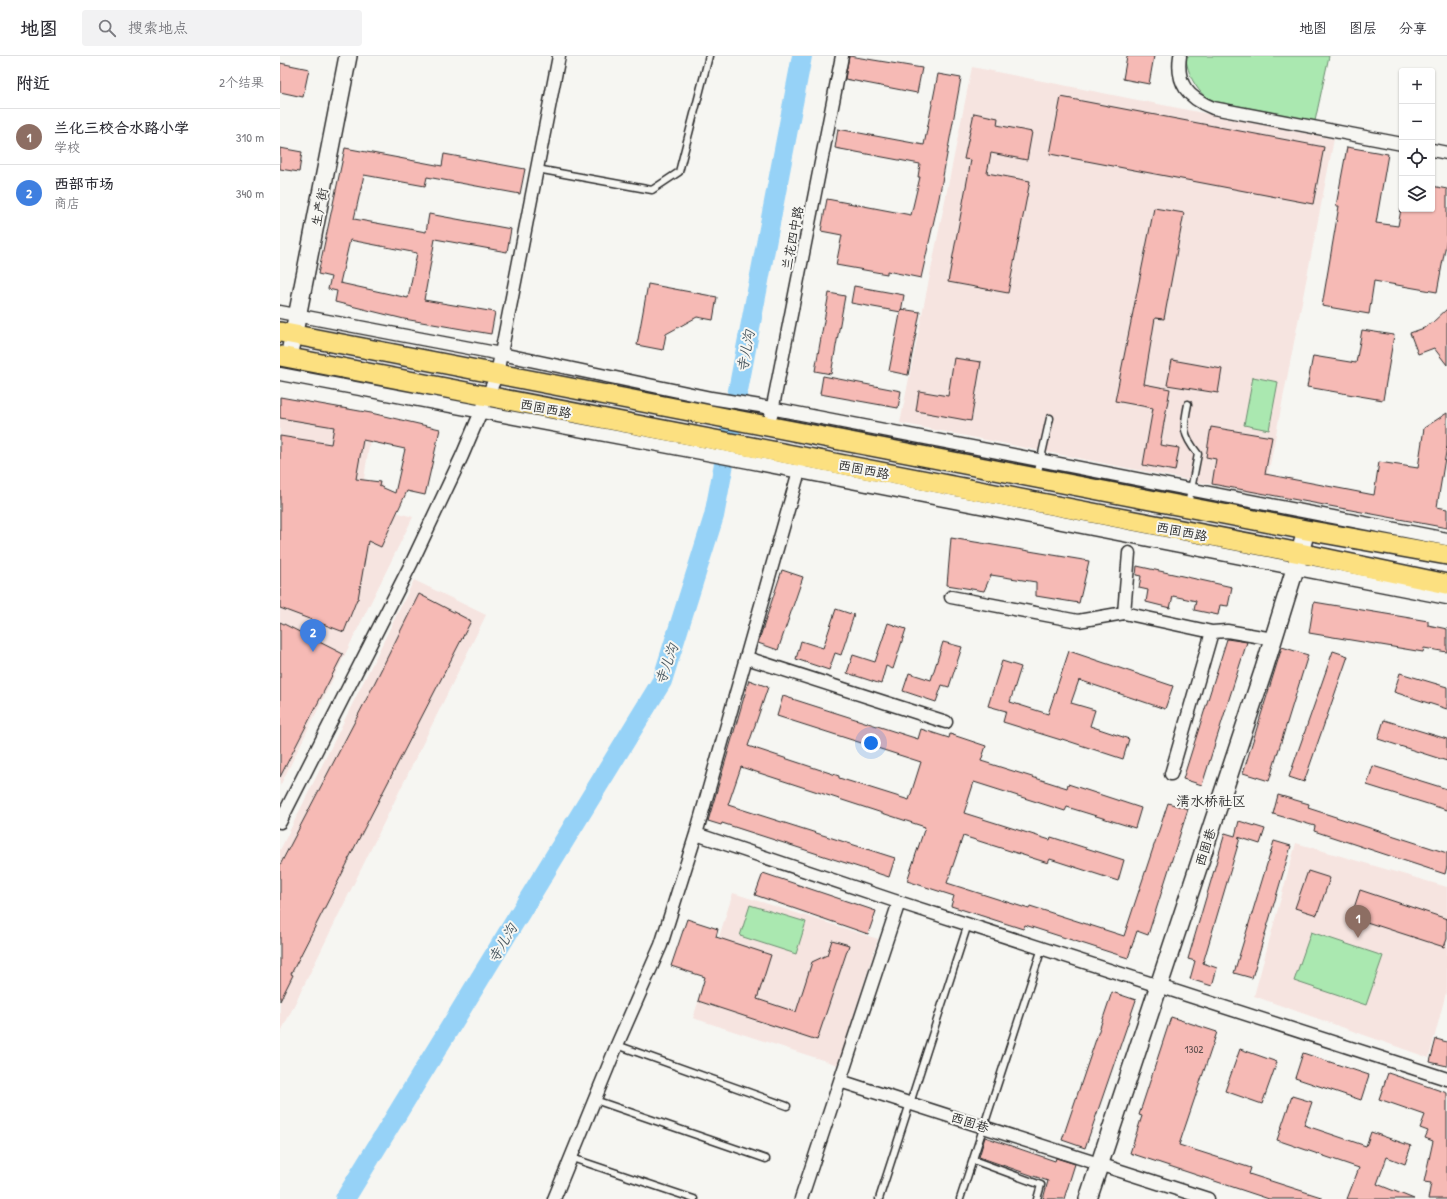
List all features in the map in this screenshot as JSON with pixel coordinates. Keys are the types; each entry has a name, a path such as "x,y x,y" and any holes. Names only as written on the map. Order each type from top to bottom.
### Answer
{"main road":[{"name":"西固西路","path":"287,333 497,374 709,406 764,416 1189,498 1306,530 1447,555"},
{"name":"西固西路","path":"283,363 484,405 801,464 1298,561 1447,584"}],"street":[{"name":"生产街","path":"283,363 287,333 298,315 348,56"},
{"path":"280,822 412,562 497,374 559,56"},
{"name":"兰花四中路","path":"764,416 842,56"},
{"path":"1180,56 1178,70 1181,82 1197,102 1213,108 1399,143"},
{"path":"1435,151 1447,153"},
{"path":"280,312 501,354 709,406"},
{"path":"554,1199 572,1158 617,1044 661,945 696,834 801,464"},
{"path":"1189,498 1447,539"},
{"name":"西固巷","path":"1088,1199 1273,639 1298,561 1306,530"},
{"path":"1124,613 1128,553"},
{"path":"1298,561 1447,598"},
{"path":"951,597 1078,621 1124,613 1212,632 1227,631 1273,639"},
{"path":"1171,774 1212,632"},
{"path":"747,658 946,722"},
{"path":"696,834 899,902 1447,1079"},
{"path":"801,1199 899,902"},
{"name":"西固巷","path":"840,1081 1100,1163"},
{"path":"1100,1163 1208,1199"}],"lane":[{"path":"537,169 652,190 679,172 709,56"},
{"path":"1188,404 1183,427 1190,443 1198,454 1189,498"},
{"path":"1039,470 1050,418"},
{"path":"879,1199 968,924"},
{"path":"960,1199 1042,948"},
{"path":"617,1044 787,1106"},
{"path":"595,1100 766,1159"},
{"path":"572,1158 694,1199"},
{"path":"973,1160 1041,1185 1037,1199"}],"shaded area":[{"path":"972,67 1334,139 1264,495 900,423"},
{"path":"280,397 374,413 364,479 382,484 382,508 413,517 280,786"},
{"path":"414,580 486,615 280,1034 280,850"},
{"path":"1296,843 1447,887 1447,989 1429,1058 1254,996"},
{"path":"733,893 878,939 838,1065 693,1018"}],"green space":[{"path":"1185,56 1329,56 1315,121 1208,100 1192,80"},
{"path":"1253,377 1278,382 1269,430 1244,425"},
{"path":"750,905 806,922 796,954 740,936"},
{"path":"1311,932 1383,956 1366,1005 1294,981"}],"building":[{"path":"849,56 922,68 917,93 845,79"},
{"path":"1127,56 1154,56 1149,84 1123,79"},
{"path":"280,63 309,69 303,97 280,92"},
{"path":"938,74 961,78 939,198 921,278 887,271 887,274 836,265 842,235 821,231 827,199 911,215 920,177 918,177 920,164 835,148 838,129 924,145"},
{"path":"1061,97 1324,147 1313,204 1050,154"},
{"path":"974,113 998,118 997,125 1032,132 1027,160 991,153 987,173 1030,181 1008,293 948,282 971,160 964,159"},
{"path":"1347,147 1388,154 1376,223 1398,226 1400,212 1435,212 1435,187 1447,189 1447,238 1437,292 1374,281 1369,314 1322,306 1339,206 1336,206"},
{"path":"280,148 302,152 299,172 280,169"},
{"path":"345,148 442,166 444,154 525,169 520,194 427,177 425,186 364,175 354,219 426,232 429,214 511,229 507,252 435,239 424,300 495,312 491,334 404,319 335,302 337,291 328,289 331,277 318,274","holes":["350,240 417,253 408,298 340,283"]},
{"path":"1154,208 1184,213 1164,319 1155,318 1144,384 1170,389 1160,445 1179,448 1175,471 1143,465 1153,408 1115,401"},
{"path":"648,284 717,297 713,320 697,317 666,334 663,350 637,345"},
{"path":"854,286 904,295 901,312 851,303"},
{"path":"829,293 845,296 831,374 815,371"},
{"path":"901,309 920,312 908,375 889,371"},
{"path":"1447,309 1447,365 1434,348 1418,354 1410,333 1424,328 1432,323"},
{"path":"1362,330 1394,335 1383,400 1307,387 1313,356 1356,363"},
{"path":"954,358 981,362 971,421 916,411 919,391 948,396"},
{"path":"1172,360 1222,369 1218,393 1167,385"},
{"path":"823,376 901,391 898,408 820,394"},
{"path":"280,397 371,413 440,429 425,495 407,491 381,547 368,541 358,599 344,632 280,608 280,436 331,444 334,427 280,418","holes":["363,440 405,449 395,493 379,486 380,482 356,479"]},
{"path":"1447,413 1447,446 1437,507 1447,509 1447,528 1212,484 1216,459 1206,457 1211,427 1272,437 1265,474 1374,495 1379,462 1418,468 1424,428"},
{"path":"951,538 1089,561 1079,603 1036,596 1036,582 991,575 984,591 947,585"},
{"path":"1137,566 1232,587 1228,606 1220,605 1218,615 1194,610 1196,601 1173,596 1170,608 1146,602 1148,590 1139,588 1141,576 1136,575"},
{"path":"782,570 803,577 778,650 758,643"},
{"path":"419,594 471,621 348,860 291,974 293,975 280,1001 280,865"},
{"path":"1314,602 1428,621 1428,625 1447,629 1447,652 1424,648 1423,652 1309,633"},
{"path":"836,609 854,615 841,655 835,653 829,670 796,659 801,641 823,648"},
{"path":"280,622 343,654 280,777"},
{"path":"888,623 906,629 893,669 886,666 881,684 847,673 853,655 875,662"},
{"path":"1227,639 1247,642 1202,785 1183,779"},
{"path":"943,642 962,647 949,687 942,685 936,702 903,691 909,673 931,680"},
{"path":"1282,647 1308,655 1269,781 1243,773"},
{"path":"1069,651 1173,686 1165,709 1079,680 1071,703 1095,710 1090,726 1129,739 1123,759 1003,722 1006,711 988,706 1002,661 1021,667 1010,702 1048,714"},
{"path":"1333,651 1348,656 1304,782 1289,777"},
{"path":"1400,673 1447,687 1447,709 1394,692"},
{"path":"749,680 768,687 748,746 839,776 839,778 909,800 921,762 777,716 783,696 918,739 921,729 949,738 950,734 986,746 981,761 1067,788 1068,784 1141,808 1135,828 1067,807 1065,811 974,782 964,813 1050,840 1051,837 1124,860 1118,881 1050,859 1048,863 963,836 947,883 1029,909 1030,906 1124,936 1168,803 1188,809 1148,935 1137,931 1128,958 1025,925 1023,929 951,906 954,896 907,881 925,827 741,767 728,805 895,858 889,877 722,823 721,825 708,821"},
{"path":"1384,720 1447,739 1447,761 1378,739"},
{"path":"1373,766 1447,789 1447,810 1367,785"},
{"path":"1278,795 1309,804 1308,808 1447,853 1447,866 1445,874 1314,831 1315,826 1273,814"},
{"path":"1239,821 1265,829 1260,844 1238,837 1240,838 1203,963 1217,968 1212,986 1190,979 1195,961 1188,959 1225,833 1235,836"},
{"path":"1274,841 1291,846 1252,978 1234,973"},
{"path":"1308,871 1330,878 1317,915 1295,908"},
{"path":"763,873 876,911 868,934 755,895"},
{"path":"1360,890 1447,919 1447,939 1444,947 1351,917"},
{"path":"687,919 718,929 716,937 771,955 757,999 796,1012 812,962 827,955 832,940 849,945 817,1040 698,1001 705,977 671,966"},
{"path":"1112,992 1136,1000 1085,1148 1062,1140"},
{"path":"1171,1017 1217,1032 1179,1145 1251,1168 1249,1174 1321,1197 1321,1199 1269,1199 1130,1153 1142,1116 1139,1115"},
{"path":"1436,1039 1447,1042 1447,1066 1430,1062"},
{"path":"1240,1049 1277,1062 1262,1104 1225,1091"},
{"path":"1303,1053 1369,1075 1361,1100 1295,1078"},
{"path":"1388,1073 1447,1093 1447,1199 1428,1199 1431,1183 1424,1182 1433,1141 1425,1138 1428,1131 1420,1128 1425,1115 1379,1099"},
{"path":"1292,1096 1312,1102 1304,1125 1366,1146 1371,1132 1411,1146 1405,1164 1387,1157 1377,1184 1414,1199 1347,1199 1359,1168 1277,1140"},
{"path":"985,1137 1055,1161 1056,1158 1075,1164 1064,1199 1043,1199 1048,1181 979,1157"}],"waterway":[{"name":"寺儿沟","path":"345,1199 662,681 714,516 802,56"}],"place":[{"name":"西部市场","path":"313,652"},
{"name":"兰化三校合水路小学","path":"1358,938"}],"district":[{"name":"清水桥社区","path":"1211,800"}]}
